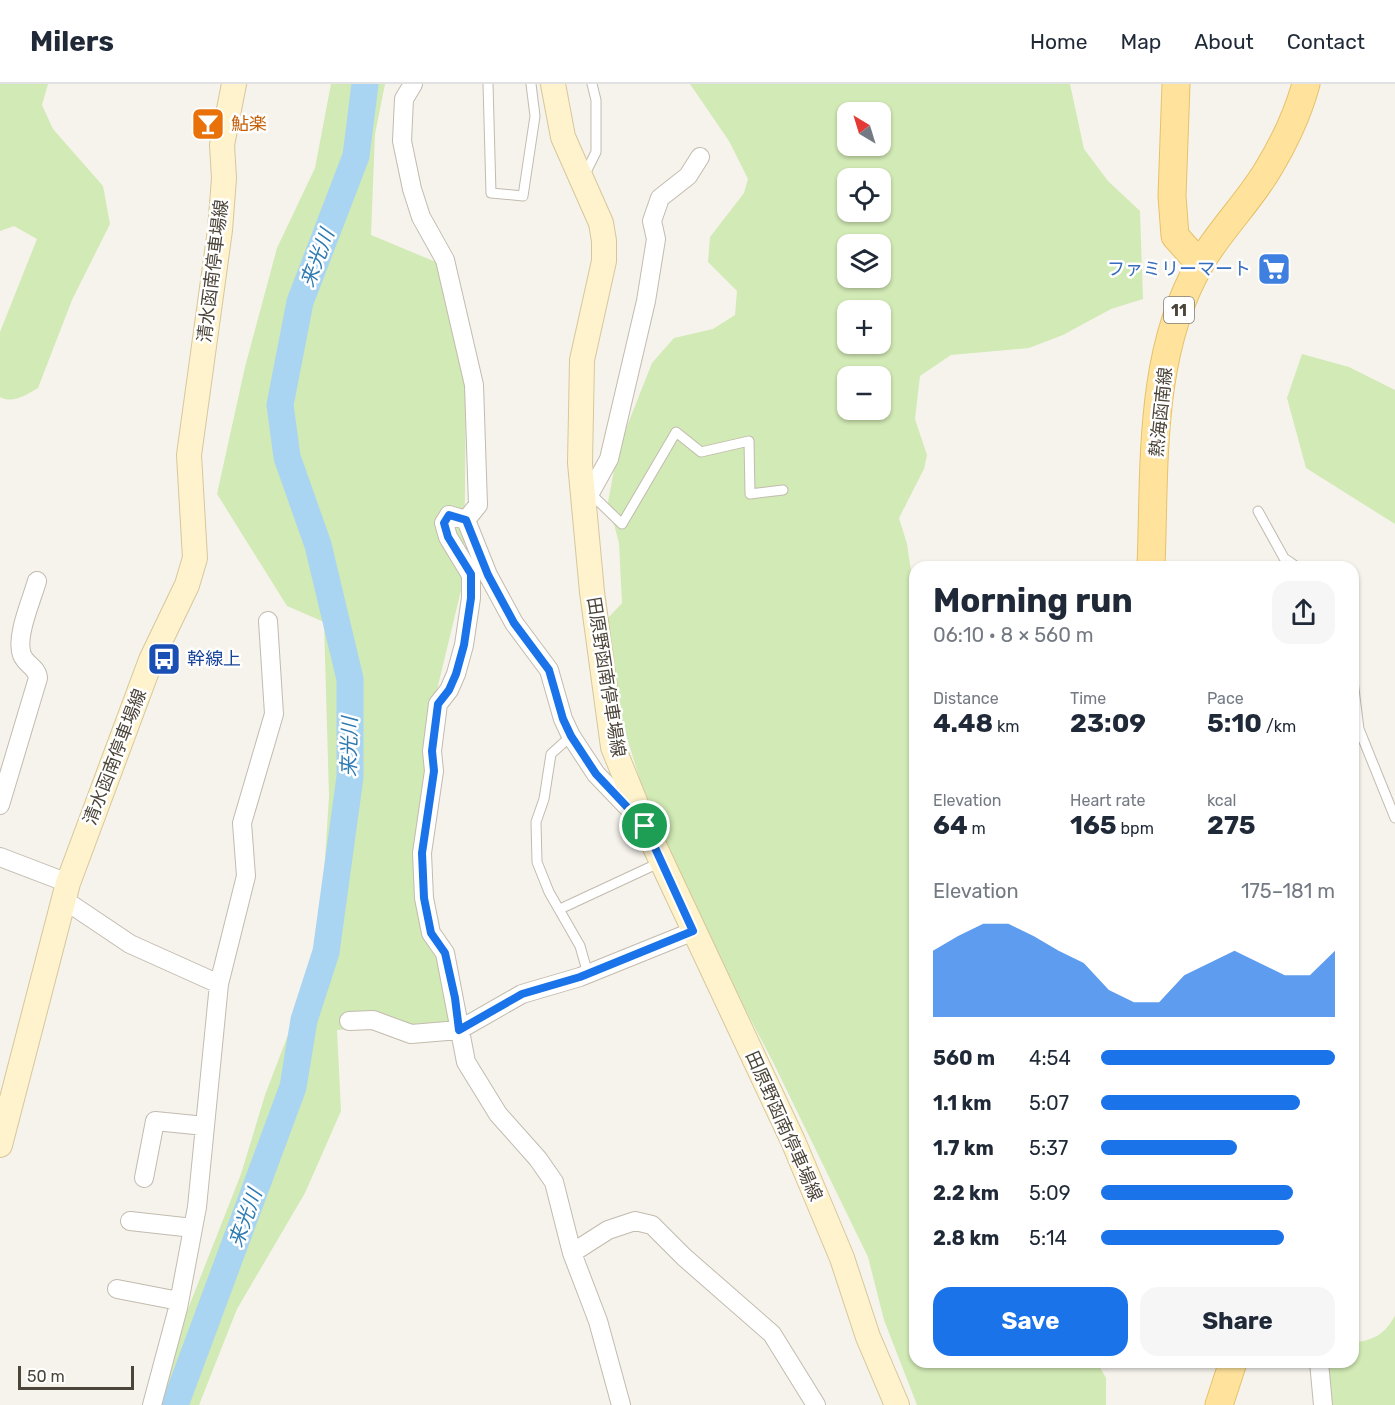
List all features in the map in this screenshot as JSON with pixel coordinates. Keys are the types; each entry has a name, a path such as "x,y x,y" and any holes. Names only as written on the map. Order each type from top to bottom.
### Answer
{"main road":[{"name":"清水函南停車場線","path":"0,1145 65,891 151,660 187,585 195,558 189,455 220,230 224,178 222,146 234,84"},
{"name":"田原野函南停車場線","path":"553,84 564,137 601,223 604,241 604,261 582,360 580,463 587,499 592,592 613,747 645,826 793,1141 842,1258 868,1337 897,1405"},
{"path":"1176,84 1172,196 1175,236 1200,264"},
{"name":"熱海函南線","path":"1151,561 1158,398 1174,319 1200,264 1267,171 1301,102 1306,84"},
{"path":"1219,1405 1231,1368"}],"street":[{"path":"412,84 404,99 401,117 404,151 421,217 446,260 474,385 478,505 466,520"},
{"path":"587,499 609,459 634,357 656,239 652,221 660,198 688,176 700,157"},
{"path":"466,520 449,515 444,523 448,537 471,574 471,598 464,645 456,674 449,690 438,704 432,751 434,771 422,853 424,898 431,933 445,953 466,1062 498,1114 554,1182 572,1253 598,1321 621,1405"},
{"path":"466,520 488,575 514,623 549,670 563,719 571,736 596,774 645,826"},
{"path":"0,804 38,678 38,672 25,660 20,641 37,581"},
{"path":"153,1405 180,1301 193,1228 219,984 246,876 242,823 274,714 268,621"},
{"path":"0,857 65,891 130,944 219,984"},
{"path":"349,1021 373,1020 411,1034 459,1030 522,994 588,974 693,931"},
{"path":"144,1178 155,1121 205,1126"},
{"path":"130,1221 193,1228"},
{"path":"572,1253 608,1230 635,1221 652,1225 684,1257 772,1334 816,1405"},
{"path":"117,1289 180,1301"},
{"path":"1320,1368 1323,1405"}],"lane":[{"path":"488,84 491,193 523,196 535,116 531,84"},
{"path":"582,181 596,152 596,100 592,84"},
{"path":"587,499 622,524 676,432 701,452 750,441 750,494 783,490"},
{"path":"1258,511 1284,558 1288,561"},
{"path":"1359,729 1395,818"},
{"path":"571,736 550,754 544,799 536,822 537,862 549,892 580,946 588,974"},
{"path":"560,909 662,861"}],"green space":[{"path":"0,84 48,84 42,105 53,129 103,186 110,224 72,300 38,388 10,400 0,397 0,332 37,239 14,226 0,231"},
{"path":"331,84 385,84 375,134 371,235 443,265 466,389 464,578 429,723 418,917 438,959 452,1021 337,1030 341,1111 305,1193 237,1309 199,1405 154,1405 162,1375 241,1174 265,1095 319,954 329,796 324,622 287,606 217,494 245,367 277,248 315,168"},
{"path":"690,84 1070,84 1084,149 1108,181 1140,211 1143,299 1111,309 1063,335 1029,348 951,355 920,376 915,419 927,455 924,469 899,518 910,561 909,1368 1100,1368 1106,1378 1106,1405 917,1405 884,1320 868,1257 773,1062 690,904 640,780 614,696 607,619 622,603 619,543 608,502 618,449 652,363 674,338 713,329 735,315 737,291 708,262 710,237 744,193 748,179 729,141"},
{"path":"1302,354 1349,367 1395,390 1395,524 1306,468 1287,398"},
{"path":"1395,1316 1395,1405 1333,1405 1325,1390 1327,1368 1359,1368 1359,1342 1378,1336"}],"waterway":[{"name":"来光川","path":"175,1405 293,1087 304,1020 326,952 350,777 350,679 318,545 287,457 280,405 300,302 356,156 365,84"}],"place":[{"name":"鮎楽","path":"208,124"},
{"name":"ファミリーマート","path":"1274,269"},
{"name":"幹線上","path":"164,659"}],"route":[{"path":"449,515 466,520 488,575 514,623 549,670 563,719 571,736 596,774 645,826 693,931 580,977 522,994 459,1030 445,953 431,933 424,898 422,853 434,771 432,751 438,704 449,690 456,674 464,645 471,598 471,574 448,537 444,523 449,515"}]}
